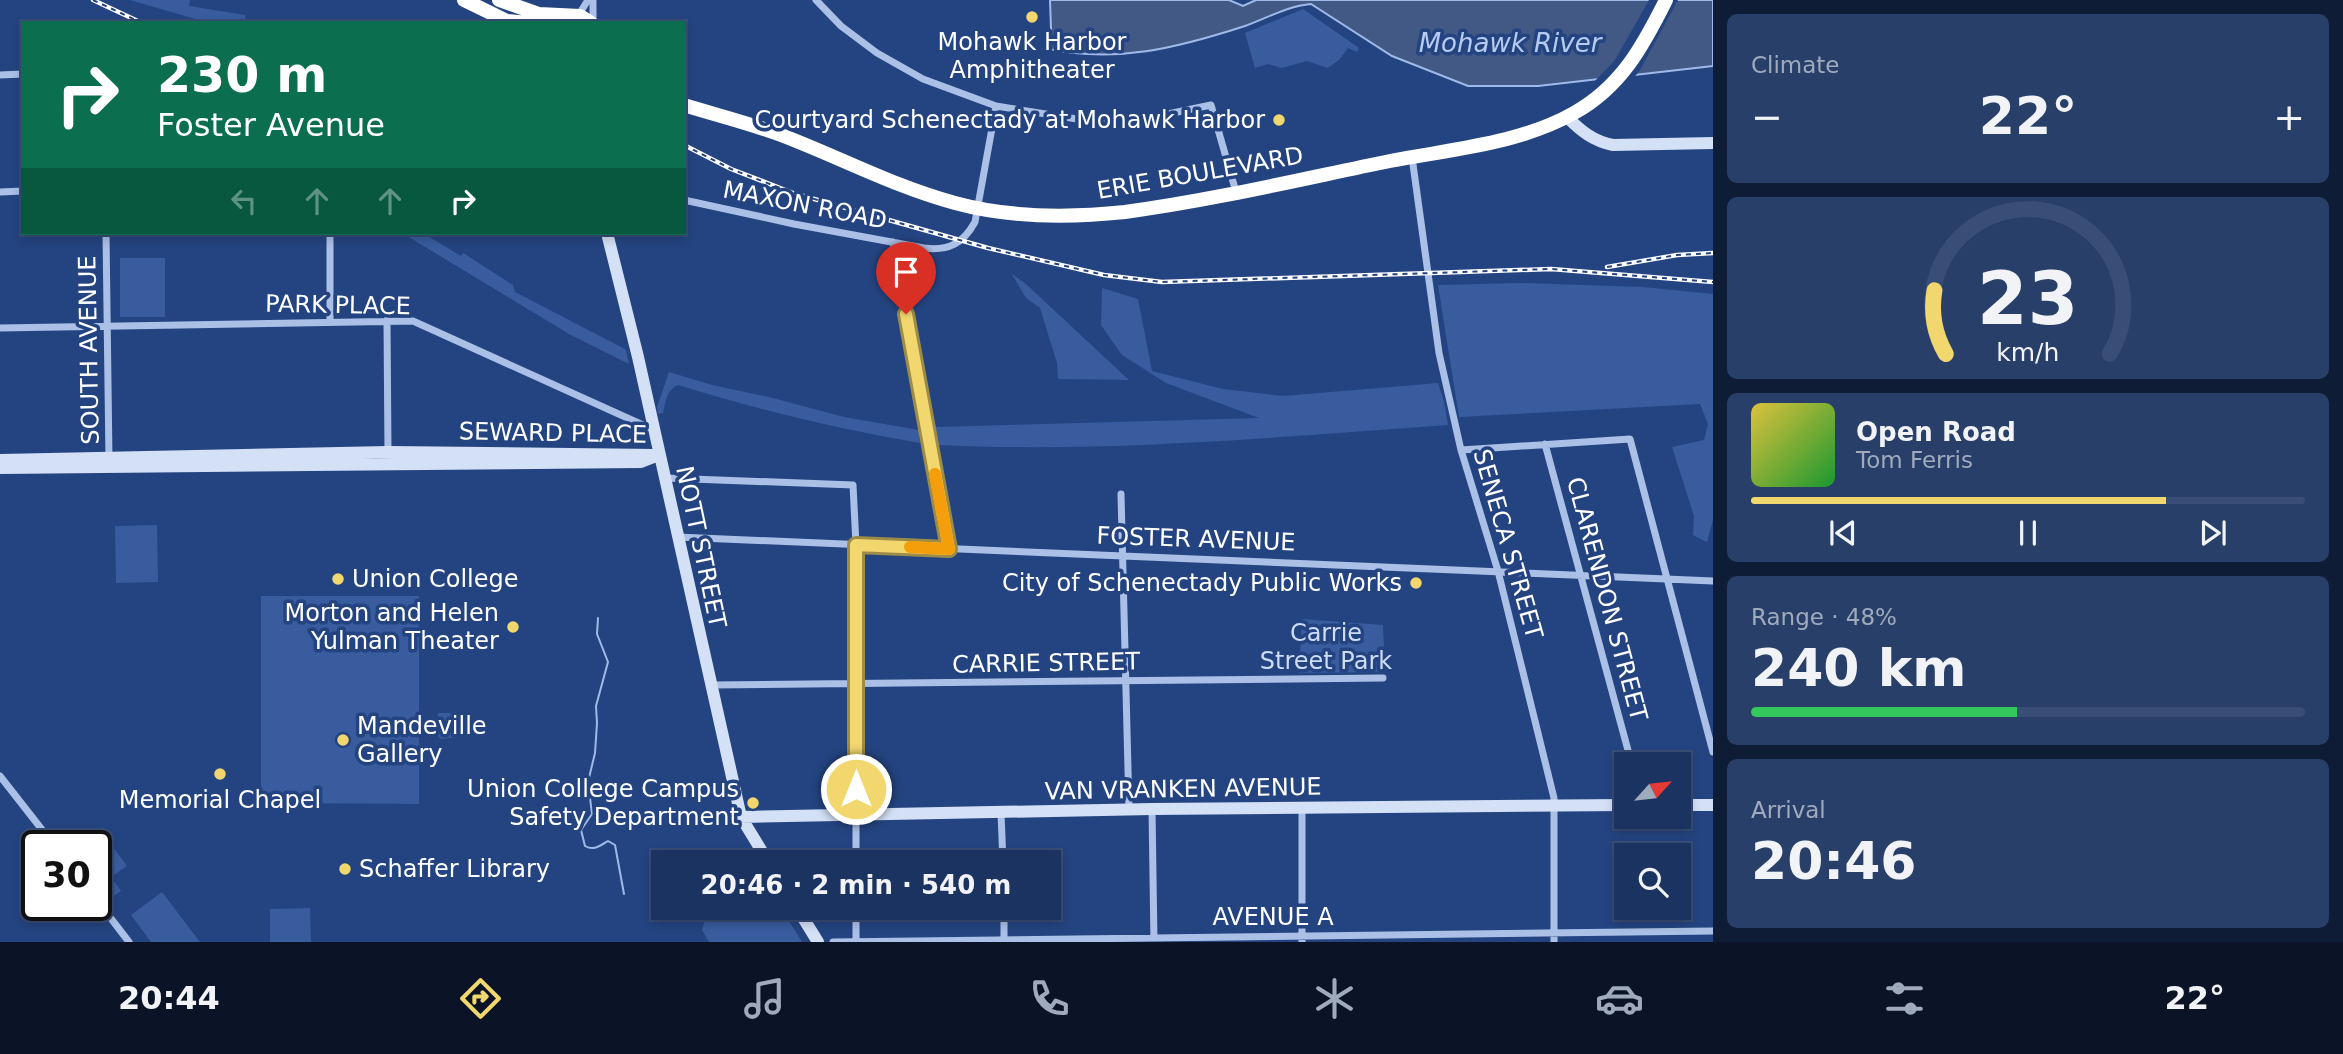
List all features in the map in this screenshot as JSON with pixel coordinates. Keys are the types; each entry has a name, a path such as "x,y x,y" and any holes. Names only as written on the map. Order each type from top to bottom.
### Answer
{"highway":[{"path":"464,0 508,21"},
{"path":"499,0 539,13 584,19"},
{"name":"ERIE BOULEVARD","path":"686,106 782,135 898,184 954,203 1034,215 1090,216 1158,208 1513,138 1541,129 1571,115 1608,88 1625,71 1643,47 1666,0"}],"street":[{"path":"584,19 591,0"},
{"path":"584,19 591,0"},
{"path":"816,0 841,26 877,53 923,79 996,106 1102,123 1144,119 1211,105 1236,192"},
{"path":"0,75 21,74"},
{"name":"MAXON ROAD","path":"686,201 794,225 938,250 951,247 968,235 975,222 996,106"},
{"path":"1571,115 1583,133 1598,142 1613,145 1713,143"},
{"name":"SENECA STREET","path":"1412,157 1439,354 1461,450 1498,571 1554,806 1554,942"},
{"path":"0,192 21,191"},
{"name":"SOUTH AVENUE","path":"106,235 109,462"},
{"path":"330,235 330,322"},
{"name":"NOTT STREET","path":"607,235 654,429 740,817 761,850"},
{"path":"892,242 949,549"},
{"path":"387,320 388,458"},
{"name":"PARK PLACE","path":"0,328 413,321 654,429"},
{"path":"1461,450 1630,439 1713,752"},
{"name":"CLARENDON STREET","path":"1545,444 1628,752"},
{"name":"SEWARD PLACE","path":"0,460 109,462 388,458 641,462 659,455"},
{"name":"SEWARD PLACE","path":"0,468 109,462"},
{"path":"664,478 853,485 856,545 856,850"},
{"path":"1121,494 1129,810"},
{"name":"FOSTER AVENUE","path":"677,537 1713,581"},
{"name":"CARRIE STREET","path":"710,685 1383,678"},
{"path":"0,776 42,830"},
{"path":"1691,805 1713,805"},
{"name":"VAN VRANKEN AVENUE","path":"740,817 1152,809 1614,806"},
{"path":"1152,809 1154,939"},
{"path":"1302,809 1302,939"},
{"path":"1002,813 1003,850"},
{"path":"112,919 130,942"},
{"path":"804,920 818,942"},
{"path":"856,920 856,942"},
{"path":"1004,920 1004,940"},
{"name":"AVENUE A","path":"833,942 1302,939 1713,931"}],"green space":[{"path":"130,0 190,0 189,6 245,15 246,21 202,21"},
{"path":"1303,9 1359,48 1357,52 1348,48 1339,60 1328,68 1307,61 1282,68 1268,64 1255,68 1245,33"},
{"path":"405,235 426,235 461,256 463,253 513,285 515,292 626,350 629,364 569,334"},
{"path":"120,258 165,258 165,317 120,317"},
{"path":"1011,273 1129,380 1058,379 1057,363 1040,308 1026,298"},
{"path":"1521,283 1643,287 1713,294 1713,520 1707,542 1693,535 1694,516 1672,447 1704,440 1708,424 1700,404 1459,417 1438,285"},
{"path":"1102,288 1138,299 1152,371 1223,389 1283,396 1438,383 1448,425 1129,445 937,445 936,427 1259,418 1166,383 1122,355 1101,325"},
{"path":"669,372 844,417 919,430 920,443 798,418 678,385 669,393 663,413 658,414 657,407"},
{"path":"157,525 158,582 116,583 115,526"},
{"path":"261,596 419,596 419,804 261,803"},
{"name":"Carrie Street Park","path":"1302,619 1383,625 1385,672 1299,673"},
{"path":"438,713 466,713 466,728 458,737 441,739 438,736"},
{"path":"112,846 127,866 112,876"},
{"path":"112,878 121,891 112,897"},
{"path":"162,892 200,942 151,942 131,915"},
{"path":"310,908 311,942 270,942 270,909"},
{"path":"705,920 788,920 802,942 709,942 702,930"}],"water":[{"name":"Mohawk River","path":"1050,0 1229,0 1243,6 1256,0 1713,0 1713,66 1538,86 1468,86 1392,56 1311,4 1171,47 1121,54 1071,53 1044,48 1051,29"}],"pier":[{"path":"1649,0 1678,0 1640,70 1633,79 1593,83 1615,60"}],"waterway":[{"path":"598,618 597,634 608,662 596,706 595,753 588,782 592,814 581,830 585,846 594,848 608,841 615,845 624,894"}],"railway":[{"path":"93,0 138,21"},
{"path":"686,146 731,169 793,193 988,248 1104,275 1162,282 1551,269 1713,282"},
{"path":"1607,267 1677,255 1713,253"}],"slow traffic":[{"path":"910,547 949,549 935,474"}],"place":[{"name":"Mohawk Harbor Amphitheater","path":"1032,17"},
{"name":"Courtyard Schenectady at Mohawk Harbor","path":"1279,120"},
{"name":"Union College","path":"338,579"},
{"name":"City of Schenectady Public Works","path":"1416,583"},
{"name":"Morton and Helen Yulman Theater","path":"513,627"},
{"name":"Mandeville Gallery","path":"343,740"},
{"name":"Memorial Chapel","path":"220,774"},
{"name":"Union College Campus Safety Department","path":"753,803"},
{"name":"Schaffer Library","path":"345,869"}],"route":[{"path":"856,789 856,545 949,549 906,314"}]}
